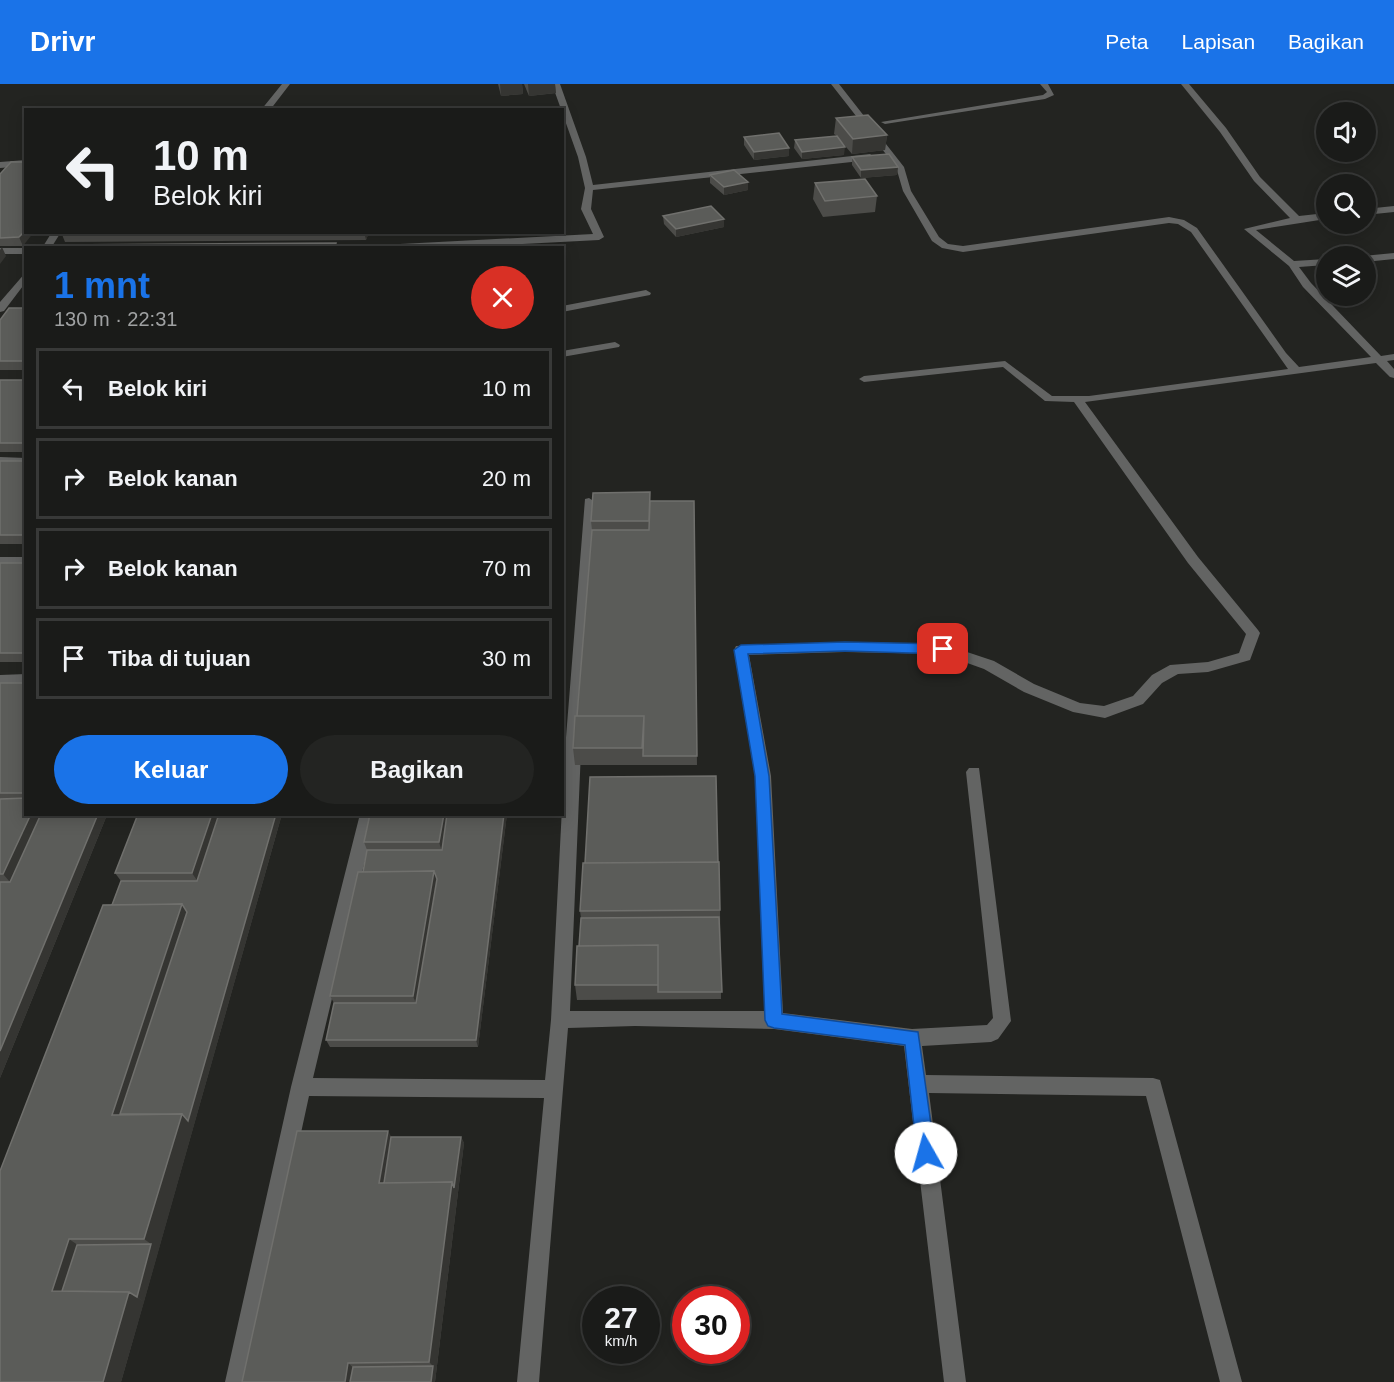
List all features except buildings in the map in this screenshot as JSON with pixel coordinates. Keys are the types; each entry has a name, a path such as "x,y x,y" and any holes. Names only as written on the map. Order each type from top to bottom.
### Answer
{"street":[{"path":"267,108 286,84"},
{"path":"556,84 562,108"},
{"path":"835,84 900,166 907,191 935,239 951,248 963,249 1170,220 1185,224 1194,230 1282,355 1296,371"},
{"path":"885,122 1045,97 1052,93 1044,84"},
{"path":"1185,84 1223,130 1257,179 1297,219"},
{"path":"420,246 599,237 586,209 589,188 565,119"},
{"path":"589,188 891,154"},
{"path":"0,165 24,163"},
{"path":"1376,210 1394,208"},
{"path":"1316,217 1249,229 1292,264 1307,285 1376,359 1394,375"},
{"path":"0,251 24,251"},
{"path":"1376,258 1394,256"},
{"path":"1292,264 1316,263"},
{"path":"3,311 24,278"},
{"path":"564,309 646,294"},
{"path":"564,354 615,345"},
{"path":"864,379 993,363 1005,364 1049,399 1077,399 1394,357"},
{"path":"774,1020 762,776 741,650 845,647 943,649 989,665 1029,688 1078,708 1105,712 1138,700 1157,679 1175,669 1208,667 1245,656 1253,633 1193,560 1077,399"},
{"path":"0,461 24,462"},
{"path":"528,1382 552,1089 560,1020 573,750 589,502"},
{"path":"0,561 24,561"},
{"path":"0,680 24,679"},
{"path":"560,1020 635,1018 774,1020 912,1038 991,1033 1002,1020 974,772"},
{"path":"236,1382 301,1087 368,816"},
{"path":"912,1038 955,1382"},
{"path":"918,1084 1153,1087 1231,1382"},
{"path":"301,1087 552,1089"}],"route":[{"path":"926,1153 912,1038 774,1020 762,776 741,650 845,647 943,649"}]}
